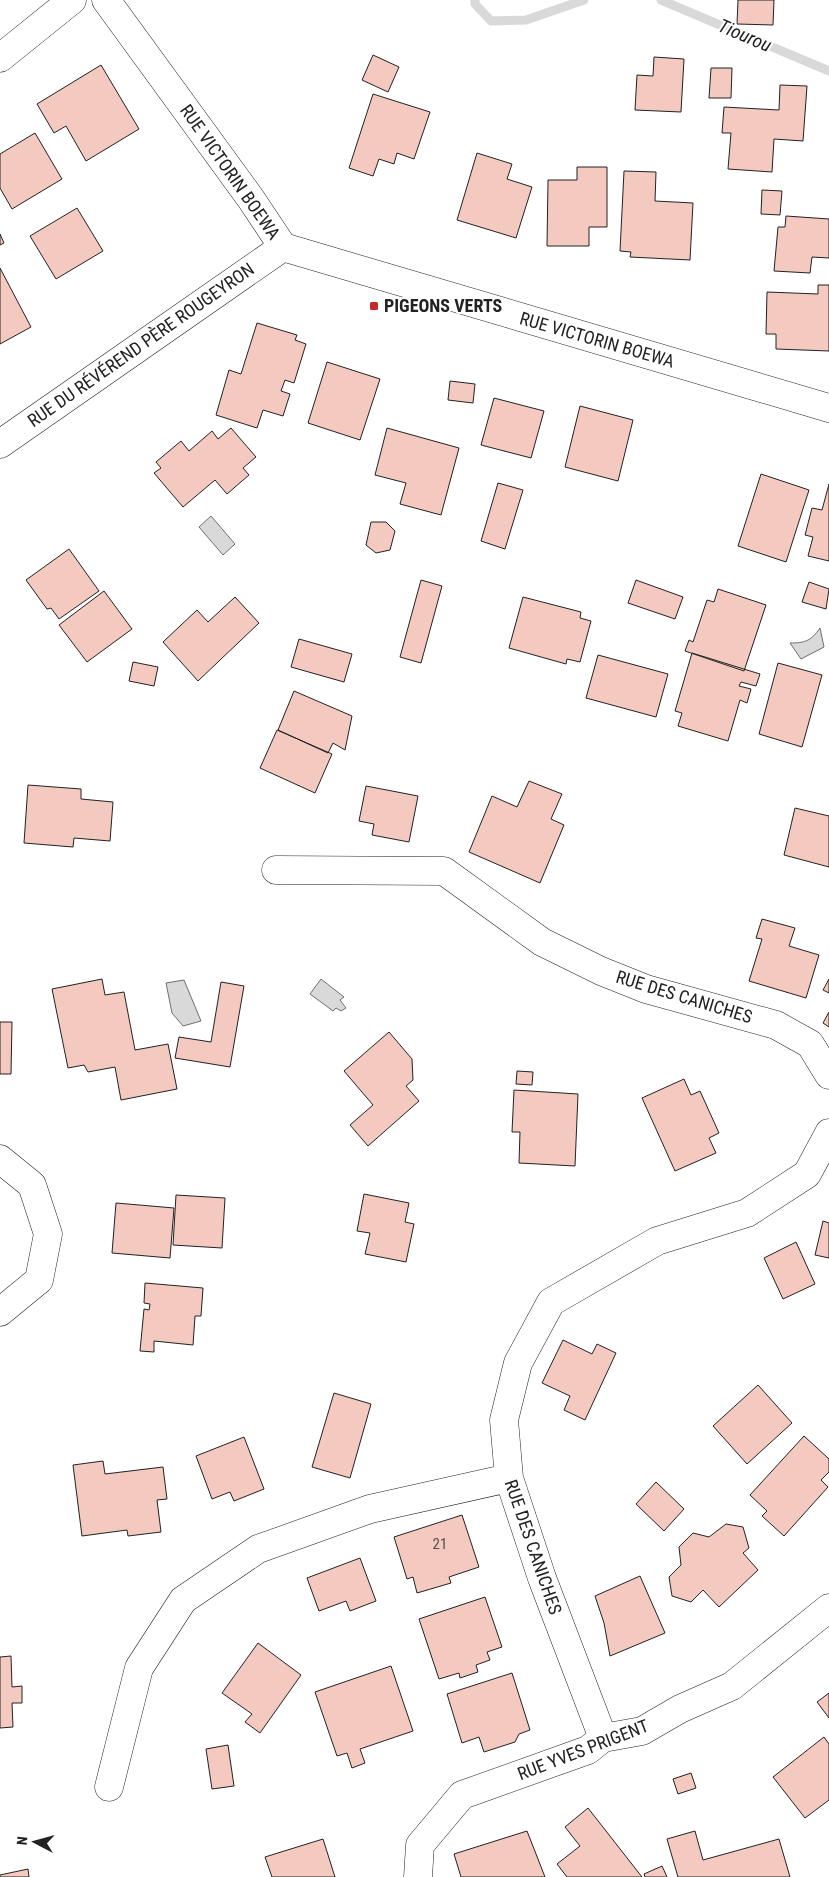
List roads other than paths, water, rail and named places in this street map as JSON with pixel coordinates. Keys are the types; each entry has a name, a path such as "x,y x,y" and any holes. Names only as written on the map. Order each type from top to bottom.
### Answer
{"street":[{"path":"0,58 72,0"},
{"name":"RUE VICTORIN BOEWA","path":"106,0 251,199 283,247 829,408"},
{"name":"RUE DU RÉVÉREND PÈRE ROUGEYRON","path":"0,444 283,247"},
{"name":"RUE DES CANICHES","path":"276,870 444,871 542,942 601,972 646,989 776,1025 810,1044 829,1075"},
{"name":"RUE DES CANICHES","path":"603,1738 542,1578 508,1478 504,1420 518,1363 551,1302 657,1241 747,1214 807,1174 829,1133"},
{"path":"0,1159 32,1185 48,1234 39,1280 0,1312"},
{"path":"109,1787 139,1668 183,1600 258,1549 370,1509 508,1478"},
{"name":"RUE YVES PRIGENT","path":"418,1877 420,1844 462,1795 588,1750 603,1738 642,1730 680,1709 732,1686 829,1608"}],"waterway":[{"name":"Tiourou","path":"475,0 475,4 491,21 526,20 584,0"},
{"name":"Tiourou","path":"661,0 829,71"}],"place":[{"name":"PIGEONS VERTS","path":"374,306"}]}
